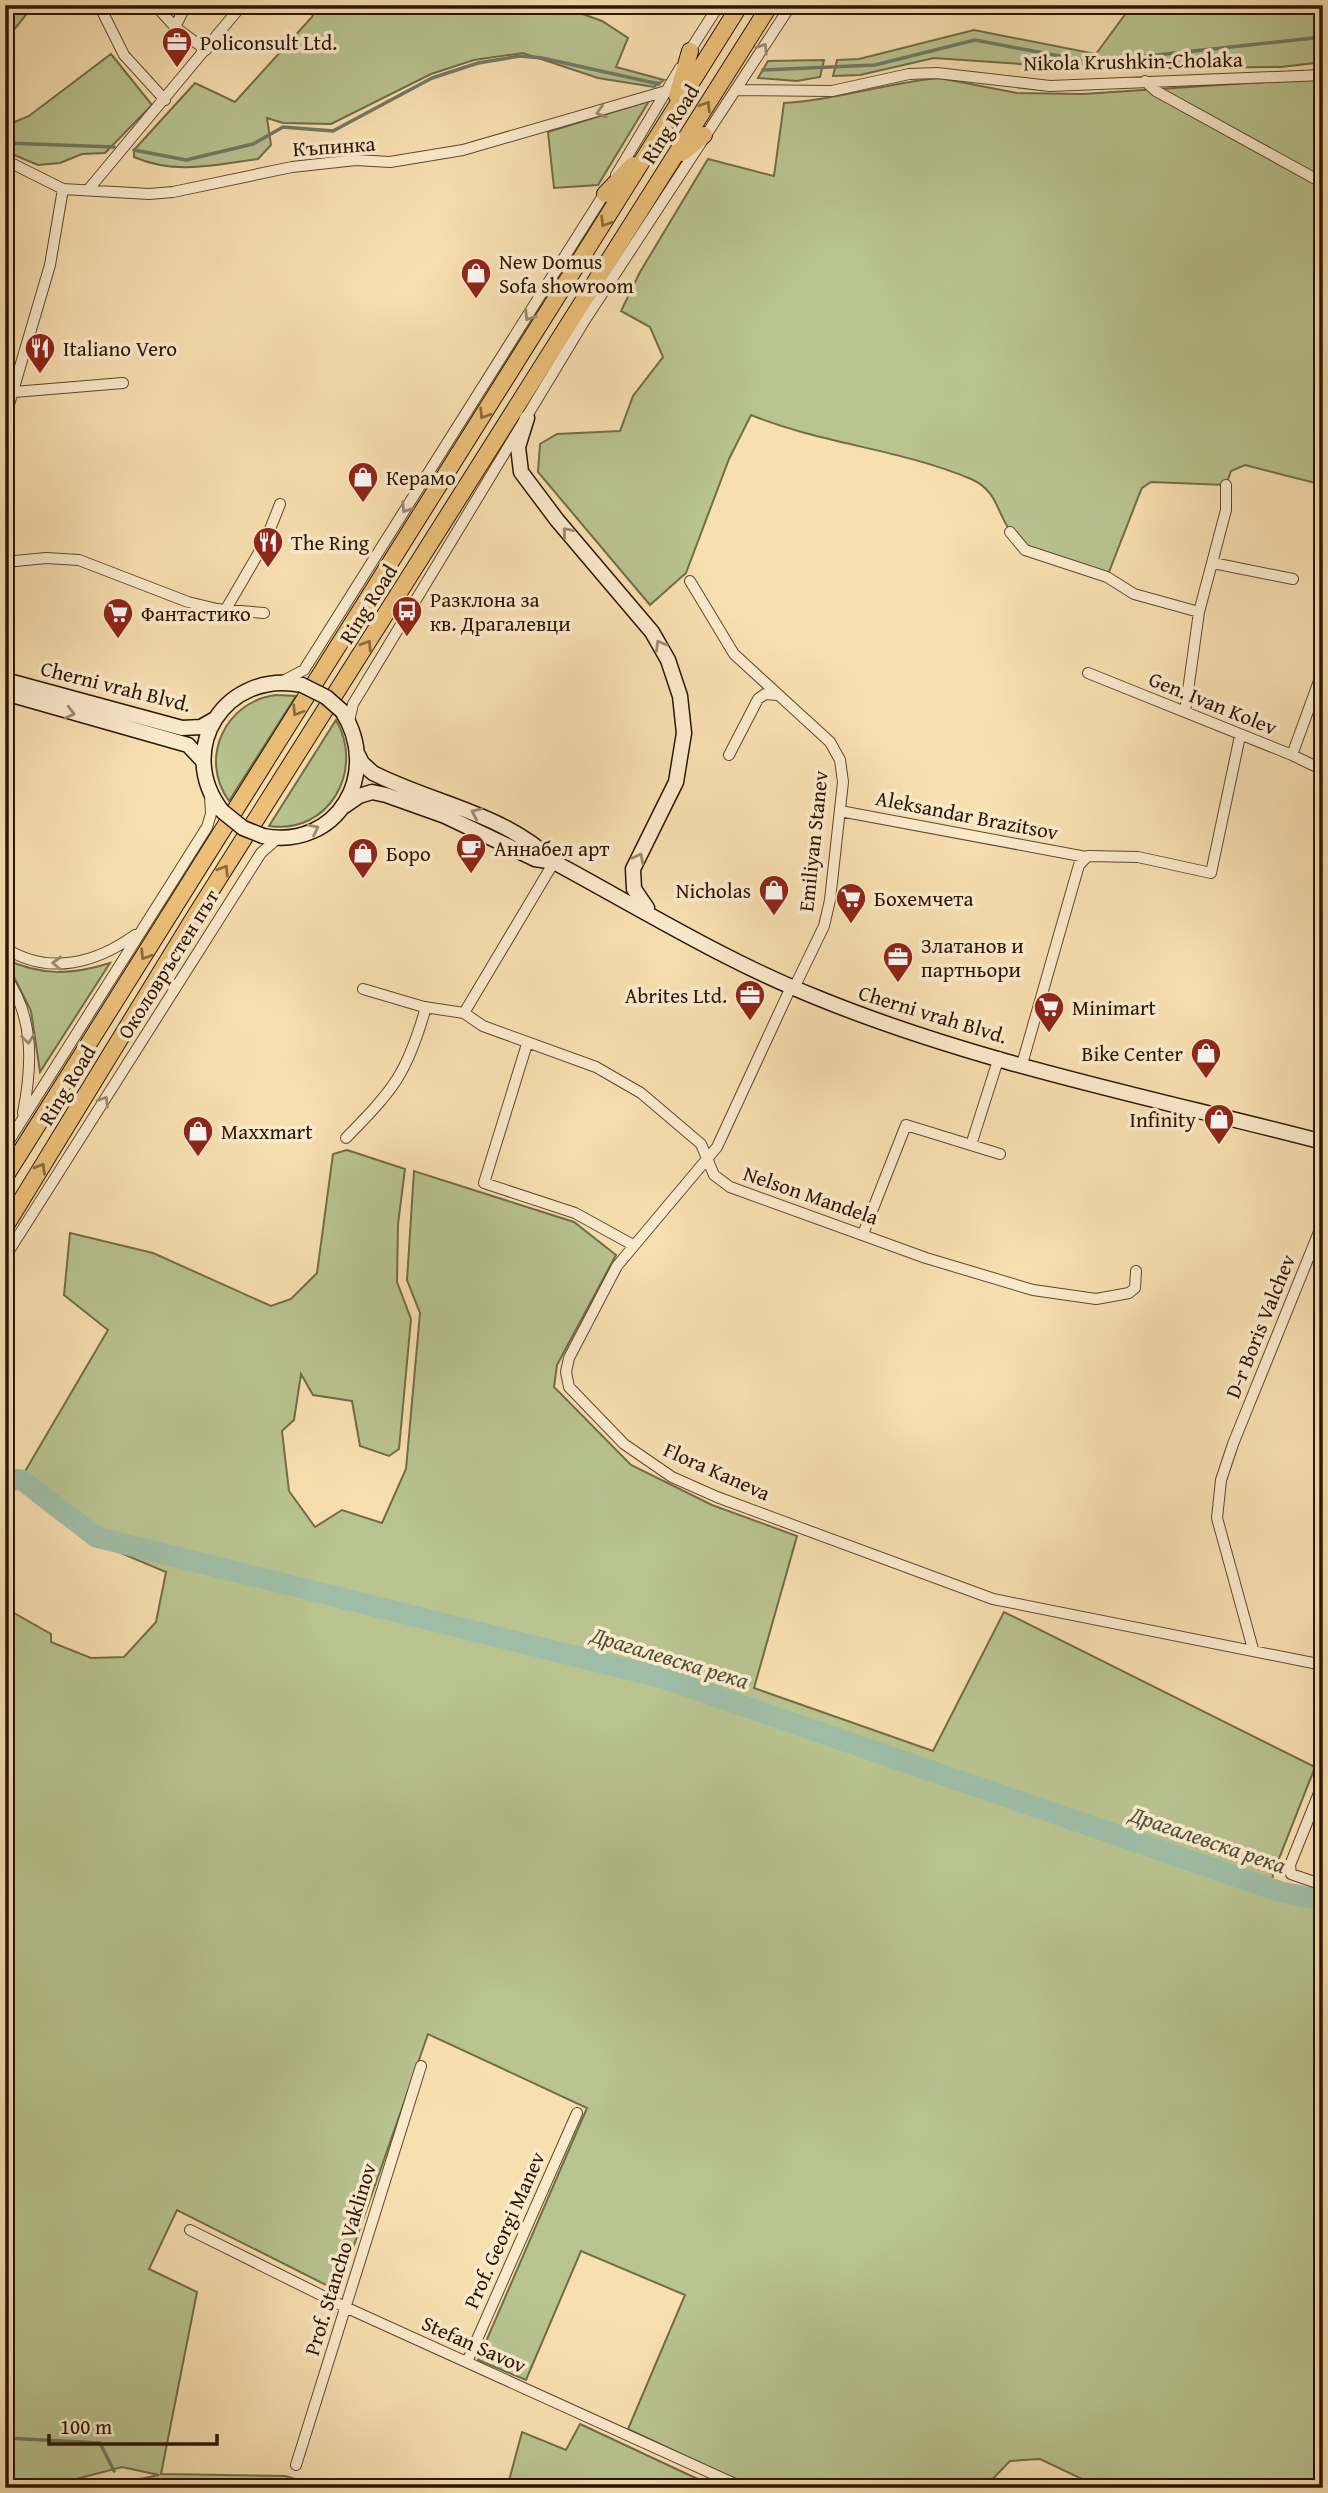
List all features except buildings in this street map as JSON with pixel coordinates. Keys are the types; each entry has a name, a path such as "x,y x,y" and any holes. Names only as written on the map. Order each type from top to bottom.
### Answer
{"highway":[{"name":"Ring Road","path":"5,1177 740,5"},
{"name":"Ring Road","path":"5,1227 195,916 770,5"},
{"path":"671,116 690,51"},
{"path":"670,164 704,135"},
{"path":"605,194 654,143"},
{"path":"585,320 598,280"}],"main road":[{"path":"527,418 518,447 521,472 557,520 652,632 668,660 680,696 684,733 680,768 671,797 635,862 632,877 636,894 656,916"},
{"name":"Cherni vrah Blvd.","path":"5,680 182,728 201,727 215,719"},
{"path":"279,682 302,685 327,697 342,712 350,726 358,755 355,783 343,807 315,830 278,838 262,836 243,828 222,811 209,791 203,761 205,742 215,719 242,693 279,682"},
{"name":"Cherni vrah Blvd.","path":"5,693 188,745 203,761"},
{"name":"Cherni vrah Blvd.","path":"358,755 362,764 373,774 478,813 540,848 554,862 793,988 876,1021 1022,1064 1323,1142"},
{"name":"Cherni vrah Blvd.","path":"343,807 359,796 372,792 386,795 445,816 535,859 554,862"}],"street":[{"path":"99,5 124,55 165,100"},
{"path":"155,5 175,27 205,50"},
{"path":"175,27 186,5"},
{"path":"88,190 242,5"},
{"name":"Ring Road","path":"279,682 298,676 304,670 605,194 719,5"},
{"name":"Ring Road","path":"350,726 349,715 353,704 585,320 791,5"},
{"name":"Nikola Krushkin-Cholaka","path":"736,90 832,91 909,74 937,73 1050,86 1323,75"},
{"path":"1145,81 1156,91 1323,183"},
{"name":"Къпинка","path":"5,160 63,189 149,194 324,162 390,162 502,141 666,91"},
{"path":"5,418 50,265 63,189"},
{"path":"14,392 123,383"},
{"path":"1185,712 1199,612 1226,510 1226,485"},
{"path":"226,609 265,542 280,504"},
{"path":"1010,531 1025,550 1107,577 1134,594 1199,612"},
{"path":"5,562 46,558 79,560 188,601 226,609 264,612"},
{"path":"1213,563 1293,579"},
{"name":"Emiliyan Stanev","path":"690,582 734,654 836,751 843,782 827,914 793,988"},
{"path":"1293,755 1323,670"},
{"name":"Gen. Ivan Kolev","path":"1088,673 1293,755 1323,770"},
{"path":"729,755 758,699 765,694 778,695"},
{"name":"Aleksandar Brazitsov","path":"840,811 1086,857 1128,855 1211,873 1240,736"},
{"name":"Околовръстен път","path":"5,1147 209,822 209,791"},
{"name":"Околовръстен път","path":"5,1257 261,853 278,838"},
{"path":"1022,1064 1072,880 1086,857"},
{"path":"464,1013 554,862"},
{"path":"5,948 39,962 80,962 105,955 141,931"},
{"path":"5,976 22,1009 29,1038 29,1077 22,1120"},
{"name":"Flora Kaneva","path":"793,988 725,1132 708,1161 617,1266 569,1358 566,1377 569,1387 624,1444 672,1477 717,1497 993,1599 1254,1649 1323,1665"},
{"name":"Nelson Mandela","path":"363,989 426,1007 464,1013 478,1024 527,1044 568,1054 632,1087 701,1144 714,1175 730,1188 926,1258 1045,1293 1096,1299 1134,1290 1136,1271"},
{"path":"346,1138 377,1107 404,1072 414,1051 426,1007"},
{"path":"527,1044 484,1183 575,1213 633,1245"},
{"path":"971,1145 999,1057"},
{"path":"863,1234 906,1125 1000,1154"},
{"name":"D-r Boris Valchev","path":"1254,1649 1217,1518 1218,1500 1233,1444 1323,1222"},
{"path":"1323,1783 1290,1865 1291,1874 1323,1885"},
{"name":"Prof. Stancho Vaklinov","path":"296,2465 421,2066"},
{"name":"Prof. Georgi Manev","path":"467,2362 577,2113"},
{"name":"Stefan Savov","path":"190,2230 345,2307 744,2488"}],"green space":[{"path":"5,5 34,5 5,41"},
{"path":"318,5 558,5 602,21 628,38 616,67 664,80 654,87 598,78 523,53 474,60 431,74 331,124 283,123 267,118 271,145 258,159 211,166 180,167 165,166 134,157 134,150 195,83 235,102 312,17"},
{"path":"1132,5 1225,5 1235,12 1239,5 1323,5 1323,62 1281,67 1093,69 934,58 860,75 833,76 837,60 859,59 974,30 1096,54"},
{"path":"111,54 152,105 105,153 82,154 60,163 38,165 5,151 5,126 29,116"},
{"path":"824,60 820,77 797,81 758,78 768,61"},
{"path":"939,78 1017,93 1083,94 1323,78 1323,485 1245,465 1231,471 1226,485 1151,482 1142,488 1107,577 1069,566 1033,550 1012,533 987,490 971,479 917,460 805,433 751,415 729,459 686,573 650,605 538,472 540,444 557,434 620,431 633,396 663,357 650,327 621,311 640,272 708,159 774,176 784,103 823,99"},
{"path":"649,101 598,185 554,188 548,132"},
{"path":"276,695 296,696 229,801 220,784 216,767 222,734 243,708"},
{"path":"336,720 344,739 346,759 343,778 336,795 324,810 309,820 290,826 269,826"},
{"path":"5,959 18,965 57,972 83,970 110,963 40,1072 31,1011"},
{"path":"347,1150 405,1169 398,1224 397,1282 411,1319 399,1449 389,1456 360,1446 352,1401 313,1395 301,1374 294,1420 282,1431 289,1491 315,1527 342,1510 382,1523 406,1469 420,1313 407,1280 414,1171 574,1222 616,1255 557,1365 554,1387 631,1465 712,1505 797,1536 754,1688 933,1751 1004,1612 1315,1767 1273,1874 1270,1897 1323,1904 1323,2488 1101,2488 1040,2459 1010,2461 984,2488 753,2488 628,2429 685,2295 581,2251 526,2380 478,2360 587,2108 428,2034 338,2291 177,2210 149,2269 197,2292 161,2474 286,2476 321,2488 97,2488 159,2475 122,2467 42,2488 5,2488 5,1608 51,1634 51,1642 91,1658 124,1657 156,1622 166,1572 85,1538 17,1485 108,1330 64,1295 70,1233 153,1253 271,1306 291,1299 317,1273 333,1154"},
{"path":"580,2424 717,2488 507,2488 522,2432 566,2450"}],"waterway":[{"path":"1090,59 1129,58 1323,37"},
{"path":"763,70 875,65 975,40 1080,60"},
{"path":"134,150 186,160 253,144 283,127 333,131 432,78 478,63 520,56 542,58 659,84"},
{"path":"5,143 114,147"},
{"name":"Драгалевска река","path":"5,1479 22,1480 96,1537 663,1678 1281,1892 1323,1900"},
{"path":"5,2438 100,2443 114,2471"},
{"path":"128,2484 139,2488"}],"place":[{"name":"Policonsult Ltd.","path":"177,69"},
{"name":"New Domus Sofa showroom","path":"476,300"},
{"name":"Italiano Vero","path":"40,375"},
{"name":"Керамо","path":"363,504"},
{"name":"The Ring","path":"268,569"},
{"name":"Разклона за кв. Драгалевци","path":"407,638"},
{"name":"Фантастико","path":"118,640"},
{"name":"Аннабел арт","path":"471,875"},
{"name":"Боро","path":"363,880"},
{"name":"Nicholas","path":"774,917"},
{"name":"Бохемчета","path":"851,925"},
{"name":"Златанов и партньори","path":"898,984"},
{"name":"Abrites Ltd.","path":"750,1022"},
{"name":"Minimart","path":"1049,1034"},
{"name":"Bike Center","path":"1206,1080"},
{"name":"Infinity","path":"1219,1146"},
{"name":"Maxxmart","path":"198,1158"}]}
